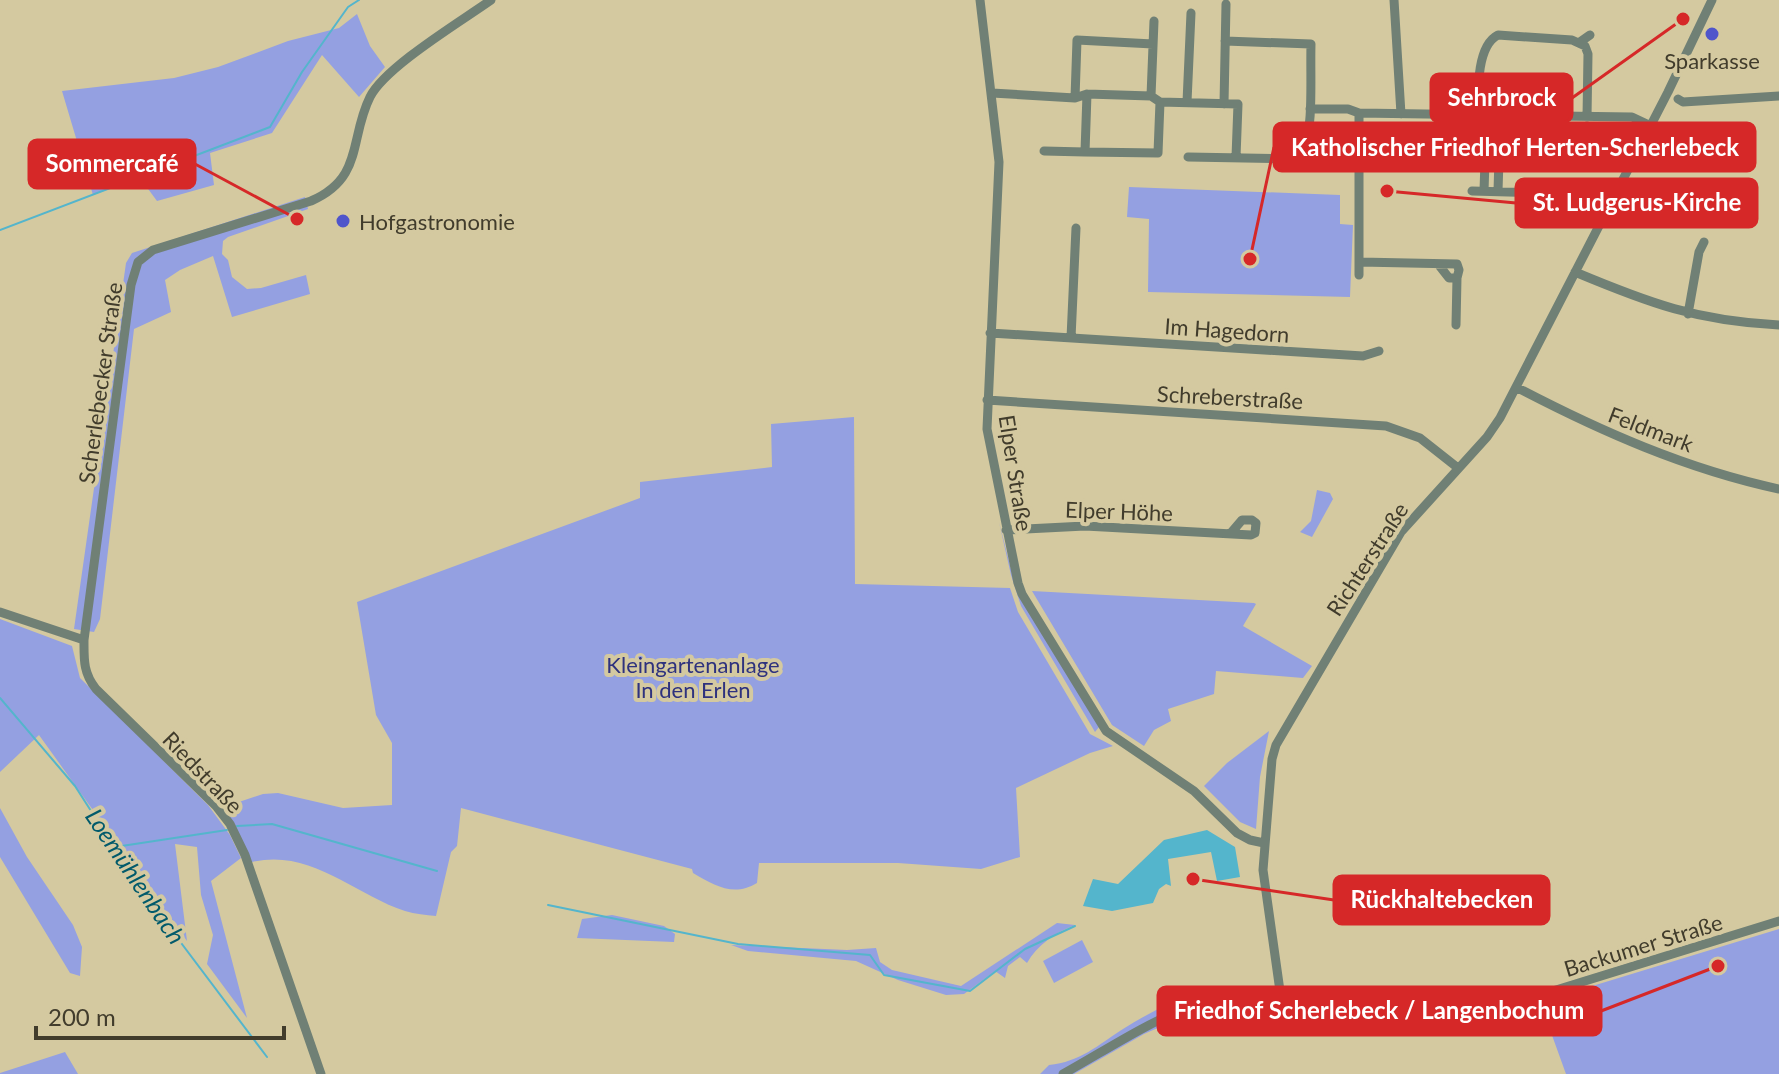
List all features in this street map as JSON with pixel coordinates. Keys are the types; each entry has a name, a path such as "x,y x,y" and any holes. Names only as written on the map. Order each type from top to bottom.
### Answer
{"street":[{"name":"Scherlebecker Straße","path":"84,640 129,296 138,262 153,250 311,201 331,190 342,180 352,162 364,113 376,87 391,71 491,0"},
{"name":"Elper Straße","path":"980,0 999,162 987,400 989,442 1022,594 1106,731 1194,791 1237,833 1264,843"},
{"path":"1394,0 1401,114"},
{"name":"Richterstraße","path":"1280,991 1264,877 1264,843 1272,759 1281,735 1401,532 1493,428 1712,0"},
{"path":"1224,104 1226,4"},
{"path":"1187,102 1191,13"},
{"path":"1044,151 1158,153 1154,21"},
{"path":"1478,115 1479,80 1485,47 1490,39 1498,35 1580,42 1585,46 1588,54 1587,117"},
{"path":"1580,42 1590,35"},
{"path":"1075,98 1077,40 1153,44"},
{"path":"1188,157 1303,158 1310,109 1311,44 1225,41"},
{"path":"1671,85 1678,89 1678,99"},
{"path":"992,93 1075,98 1087,94 1238,104 1236,157"},
{"path":"1085,152 1087,94"},
{"path":"1678,99 1683,102 1779,96"},
{"path":"1664,99 1671,102 1678,99"},
{"path":"1310,109 1348,109 1359,113 1632,117 1649,125"},
{"path":"1359,113 1359,275"},
{"path":"1493,115 1498,191"},
{"path":"1484,191 1485,161 1551,159"},
{"path":"1472,191 1542,193"},
{"path":"1071,338 1076,228"},
{"path":"1688,314 1699,252 1704,242"},
{"path":"1360,262 1457,264 1456,325"},
{"path":"1575,272 1647,302 1688,314 1779,325"},
{"name":"Im Hagedorn","path":"990,333 1363,356 1379,351"},
{"name":"Feldmark","path":"1516,387 1601,430 1685,463 1779,489"},
{"name":"Schreberstraße","path":"987,400 1386,426 1420,438 1458,468"},
{"name":"Elper Höhe","path":"1006,530 1085,526 1230,534"},
{"path":"0,612 84,640"},
{"name":"Riedstraße","path":"84,640 84,668 89,680 216,806 232,828 256,884 321,1074"},
{"name":"Backumer Straße","path":"1063,1074 1199,1002 1241,992 1280,991 1438,1018 1466,1019 1779,921"}],"green space":[{"path":"357,14 370,46 385,67 359,97 322,55 272,133 210,153 214,185 157,201 140,178 93,195 62,91 174,78 218,67 288,41 339,28"},
{"path":"1129,187 1340,195 1340,224 1353,225 1350,297 1148,292 1149,219 1127,217"},
{"path":"305,197 308,209 228,237 223,241 222,254 228,260 232,277 247,289 306,275 310,294 232,317 213,256 165,280 171,312 134,329 100,619 94,632 74,629 126,263 132,253"},
{"name":"Kleingartenanlage In den Erlen","path":"854,417 855,584 1010,588 1018,612 1090,734 1113,746 1090,753 1016,788 1020,857 981,869 898,863 759,863 757,883 732,889 709,882 693,873 692,869 461,808 457,846 451,852 436,916 405,911 331,875 293,861 273,859 252,862 224,807 263,794 278,793 343,808 392,805 392,743 376,715 357,602 640,498 640,482 772,467 771,424"},
{"path":"1317,490 1330,493 1333,499 1312,537 1300,532 1311,521"},
{"path":"999,522 1012,573 1099,727 1095,732 1021,606 1011,575"},
{"path":"1032,591 1254,603 1243,626 1312,666 1303,678 1216,671 1214,694 1168,709 1171,721 1154,730 1144,746 1112,725"},
{"path":"0,619 72,646 80,678 208,805 230,835 241,858 211,881 247,1018 207,964 213,935 201,895 197,847 175,844 187,941 39,735 0,772"},
{"path":"1269,731 1260,777 1256,829 1240,822 1204,786 1227,763"},
{"path":"0,808 27,857 73,925 82,947 80,976 70,973 0,857"},
{"path":"612,915 664,926 675,934 674,942 577,938 582,919"},
{"path":"1057,923 1075,925 1048,940 1027,963 1020,957 1008,966 1005,978 995,971 964,994 946,995 898,980 856,961 748,951 731,945 847,950 876,948 880,962 892,970 961,986"},
{"path":"1779,929 1779,1074 1566,1074 1540,1002"},
{"path":"1082,940 1093,962 1054,983 1043,961"},
{"path":"1181,998 1185,1016 1144,1034 1074,1074 1040,1074 1049,1065 1079,1057 1137,1020"},
{"path":"65,1052 78,1074 0,1074 0,1073"}],"shaded area":[{"path":"1207,830 1235,847 1240,877 1217,881 1211,852 1168,859 1171,886 1166,884 1159,889 1153,903 1112,911 1083,906 1093,879 1118,884 1164,840"}],"waterway":[{"path":"0,230 270,127 302,72 348,7 359,0"},
{"name":"Loemühlenbach","path":"0,698 75,786 145,895 267,1057"},
{"path":"237,826 272,824 437,871"},
{"path":"115,847 227,830"},
{"path":"548,905 738,944 870,955 884,975 970,991 1025,949 1075,926"}],"place":[{"name":"Sehrbrock","path":"1683,19"},
{"name":"Sparkasse","path":"1712,34"},
{"name":"St. Ludgerus-Kirche","path":"1387,191"},
{"name":"Sommercafé","path":"297,219"},
{"name":"Hofgastronomie","path":"343,221"},
{"name":"Katholischer Friedhof Herten-Scherlebeck","path":"1250,259"},
{"name":"Rückhaltebecken","path":"1193,879"},
{"name":"Friedhof Scherlebeck / Langenbochum","path":"1718,966"}]}
